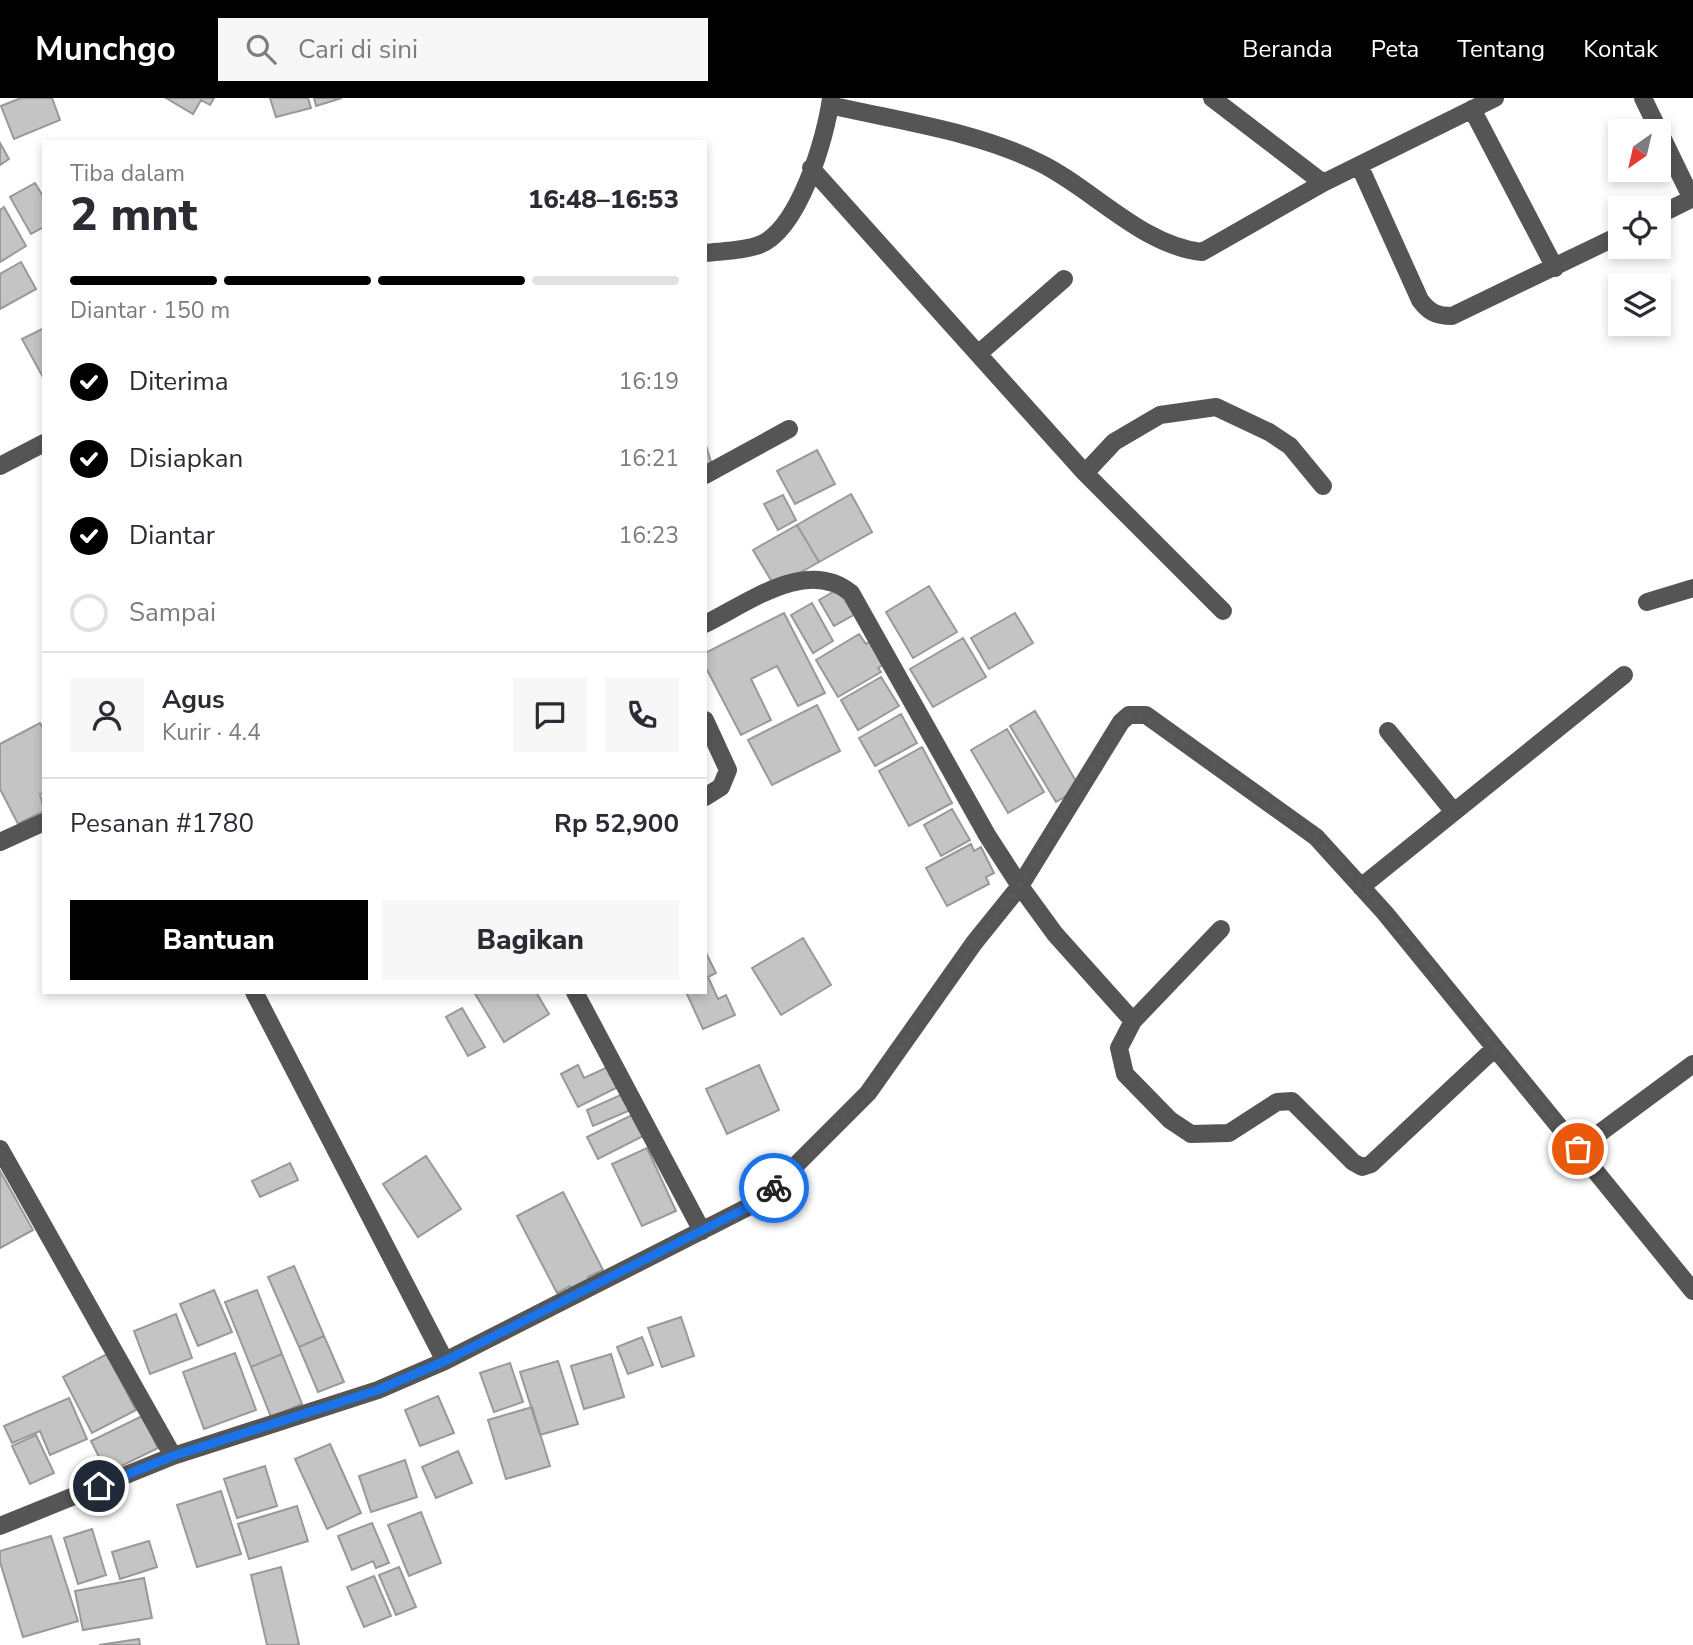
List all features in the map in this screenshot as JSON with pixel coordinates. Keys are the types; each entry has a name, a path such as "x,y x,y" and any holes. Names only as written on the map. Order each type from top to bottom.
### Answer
{"street":[{"path":"1212,98 1323,183"},
{"path":"707,253 760,245 779,233 801,197 831,102 979,140 1038,162 1154,236 1185,250 1202,252 1323,183 1495,98"},
{"path":"1643,98 1653,119"},
{"path":"1472,109 1555,268"},
{"path":"1671,155 1693,198 1671,209"},
{"path":"1360,167 1420,300 1429,311 1440,316 1452,316 1608,241"},
{"path":"811,169 1085,473 1223,611"},
{"path":"978,354 1063,279"},
{"path":"1085,473 1114,442 1160,415 1216,407 1290,446 1323,486"},
{"path":"707,474 789,429"},
{"path":"0,466 42,444"},
{"path":"707,623 792,582 809,578 838,582 851,593 987,835 1020,886 1055,934 1133,1021"},
{"path":"1647,602 1693,588"},
{"path":"1361,887 1623,675"},
{"path":"0,1526 173,1456 378,1390 445,1361 760,1201 868,1093 974,943 1020,886 1122,722 1137,713 1200,752 1316,837 1495,1048 1693,1291"},
{"path":"707,724 728,770 721,787 707,796"},
{"path":"1388,730 1454,812"},
{"path":"0,842 42,823"},
{"path":"1221,929 1133,1021 1119,1048 1125,1074 1170,1120 1191,1134 1229,1133 1277,1102 1292,1101 1353,1162 1362,1167 1371,1164 1495,1048"},
{"path":"255,994 445,1361"},
{"path":"576,994 702,1231"},
{"path":"1578,1149 1693,1064"},
{"path":"0,1149 173,1456"}],"building":[{"path":"21,98 52,98 60,120 14,139 1,106"},
{"path":"166,98 214,98 210,105 201,100 193,114"},
{"path":"270,98 308,98 311,108 276,117"},
{"path":"314,98 342,98 316,106"},
{"path":"0,143 9,159 0,165"},
{"path":"35,183 42,195 42,228 31,234 10,197"},
{"path":"4,207 26,246 0,262 0,210"},
{"path":"21,262 36,289 0,309 0,274"},
{"path":"42,329 42,375 22,339"},
{"path":"707,449 712,465 707,466"},
{"path":"817,450 835,484 795,504 777,471"},
{"path":"851,494 872,532 819,562 797,525"},
{"path":"783,495 796,520 778,530 764,504"},
{"path":"797,525 819,562 775,587 753,550"},
{"path":"929,586 957,632 913,658 886,612"},
{"path":"838,589 854,615 834,626 819,600"},
{"path":"812,603 833,641 813,653 791,615"},
{"path":"784,613 825,693 798,706 777,666 751,679 771,720 741,735 707,670 707,652"},
{"path":"1015,613 1033,643 989,669 971,638"},
{"path":"859,634 866,644 872,640 886,663 878,668 881,672 838,697 816,660"},
{"path":"963,638 986,677 933,707 910,669"},
{"path":"881,677 899,706 858,730 841,700"},
{"path":"817,705 840,751 772,785 748,740"},
{"path":"1035,711 1080,788 1056,802 1010,726"},
{"path":"901,714 917,743 875,766 859,738"},
{"path":"40,723 42,726 42,812 18,824 0,789 0,744"},
{"path":"1007,729 1044,792 1008,813 971,750"},
{"path":"922,747 952,803 909,826 879,771"},
{"path":"952,809 970,840 941,856 924,825"},
{"path":"971,844 974,851 981,847 994,873 986,877 989,884 947,906 926,868"},
{"path":"803,938 831,985 781,1015 752,968"},
{"path":"707,955 716,973 708,977 718,999 726,995 735,1015 703,1029 687,994 707,994"},
{"path":"475,994 537,994 549,1014 504,1042"},
{"path":"462,1008 485,1047 468,1056 446,1017"},
{"path":"578,1065 584,1078 610,1066 620,1086 578,1107 561,1074"},
{"path":"759,1065 779,1110 727,1134 706,1089"},
{"path":"625,1093 633,1109 593,1126 587,1110"},
{"path":"636,1113 647,1134 598,1159 587,1137"},
{"path":"647,1148 676,1211 642,1226 612,1164"},
{"path":"426,1156 461,1209 418,1237 383,1184"},
{"path":"290,1163 298,1180 260,1197 252,1181"},
{"path":"0,1171 33,1230 0,1248"},
{"path":"563,1192 603,1270 588,1277 592,1285 574,1294 570,1286 557,1293 517,1216"},
{"path":"294,1266 324,1336 299,1347 268,1277"},
{"path":"214,1290 232,1332 198,1346 180,1304"},
{"path":"257,1290 282,1354 251,1367 225,1302"},
{"path":"176,1314 192,1358 150,1374 134,1331"},
{"path":"681,1317 694,1356 662,1367 648,1328"},
{"path":"324,1336 344,1382 318,1392 299,1347"},
{"path":"642,1337 653,1365 628,1374 617,1347"},
{"path":"235,1353 256,1410 204,1429 183,1372"},
{"path":"107,1354 136,1410 92,1433 63,1377"},
{"path":"282,1354 302,1404 271,1417 251,1367"},
{"path":"611,1354 624,1397 584,1409 571,1366"},
{"path":"558,1361 578,1424 540,1435 520,1372"},
{"path":"510,1363 523,1402 494,1412 480,1373"},
{"path":"438,1396 454,1433 420,1446 405,1410"},
{"path":"69,1398 87,1439 50,1455 40,1431 12,1443 4,1426"},
{"path":"532,1407 550,1466 506,1479 488,1420"},
{"path":"142,1416 158,1448 107,1473 91,1441"},
{"path":"36,1435 54,1473 30,1484 12,1446"},
{"path":"330,1444 361,1513 327,1529 295,1459"},
{"path":"458,1451 472,1483 436,1498 422,1467"},
{"path":"405,1460 417,1497 371,1512 359,1476"},
{"path":"265,1466 277,1506 237,1518 224,1479"},
{"path":"221,1491 241,1554 197,1567 177,1505"},
{"path":"297,1506 308,1541 249,1559 238,1524"},
{"path":"421,1512 441,1563 409,1576 388,1525"},
{"path":"372,1523 389,1563 376,1568 373,1561 352,1570 338,1536"},
{"path":"92,1529 106,1575 78,1584 64,1538"},
{"path":"51,1536 78,1621 23,1637 0,1562 0,1551"},
{"path":"149,1541 157,1567 120,1579 112,1552"},
{"path":"281,1567 299,1644 296,1645 267,1645 251,1575"},
{"path":"399,1567 416,1607 396,1615 379,1575"},
{"path":"374,1576 391,1616 364,1627 347,1587"},
{"path":"144,1578 152,1618 83,1630 75,1591"},
{"path":"139,1639 140,1645 99,1645"}],"way so far":[{"path":"774,1188 868,1093 974,943 1020,886 1122,722 1129,715 1137,713 1146,715 1200,752 1316,837 1385,913 1578,1149"}],"route":[{"path":"99,1486 173,1456 378,1390 445,1361 667,1250 760,1201 774,1188"}]}
